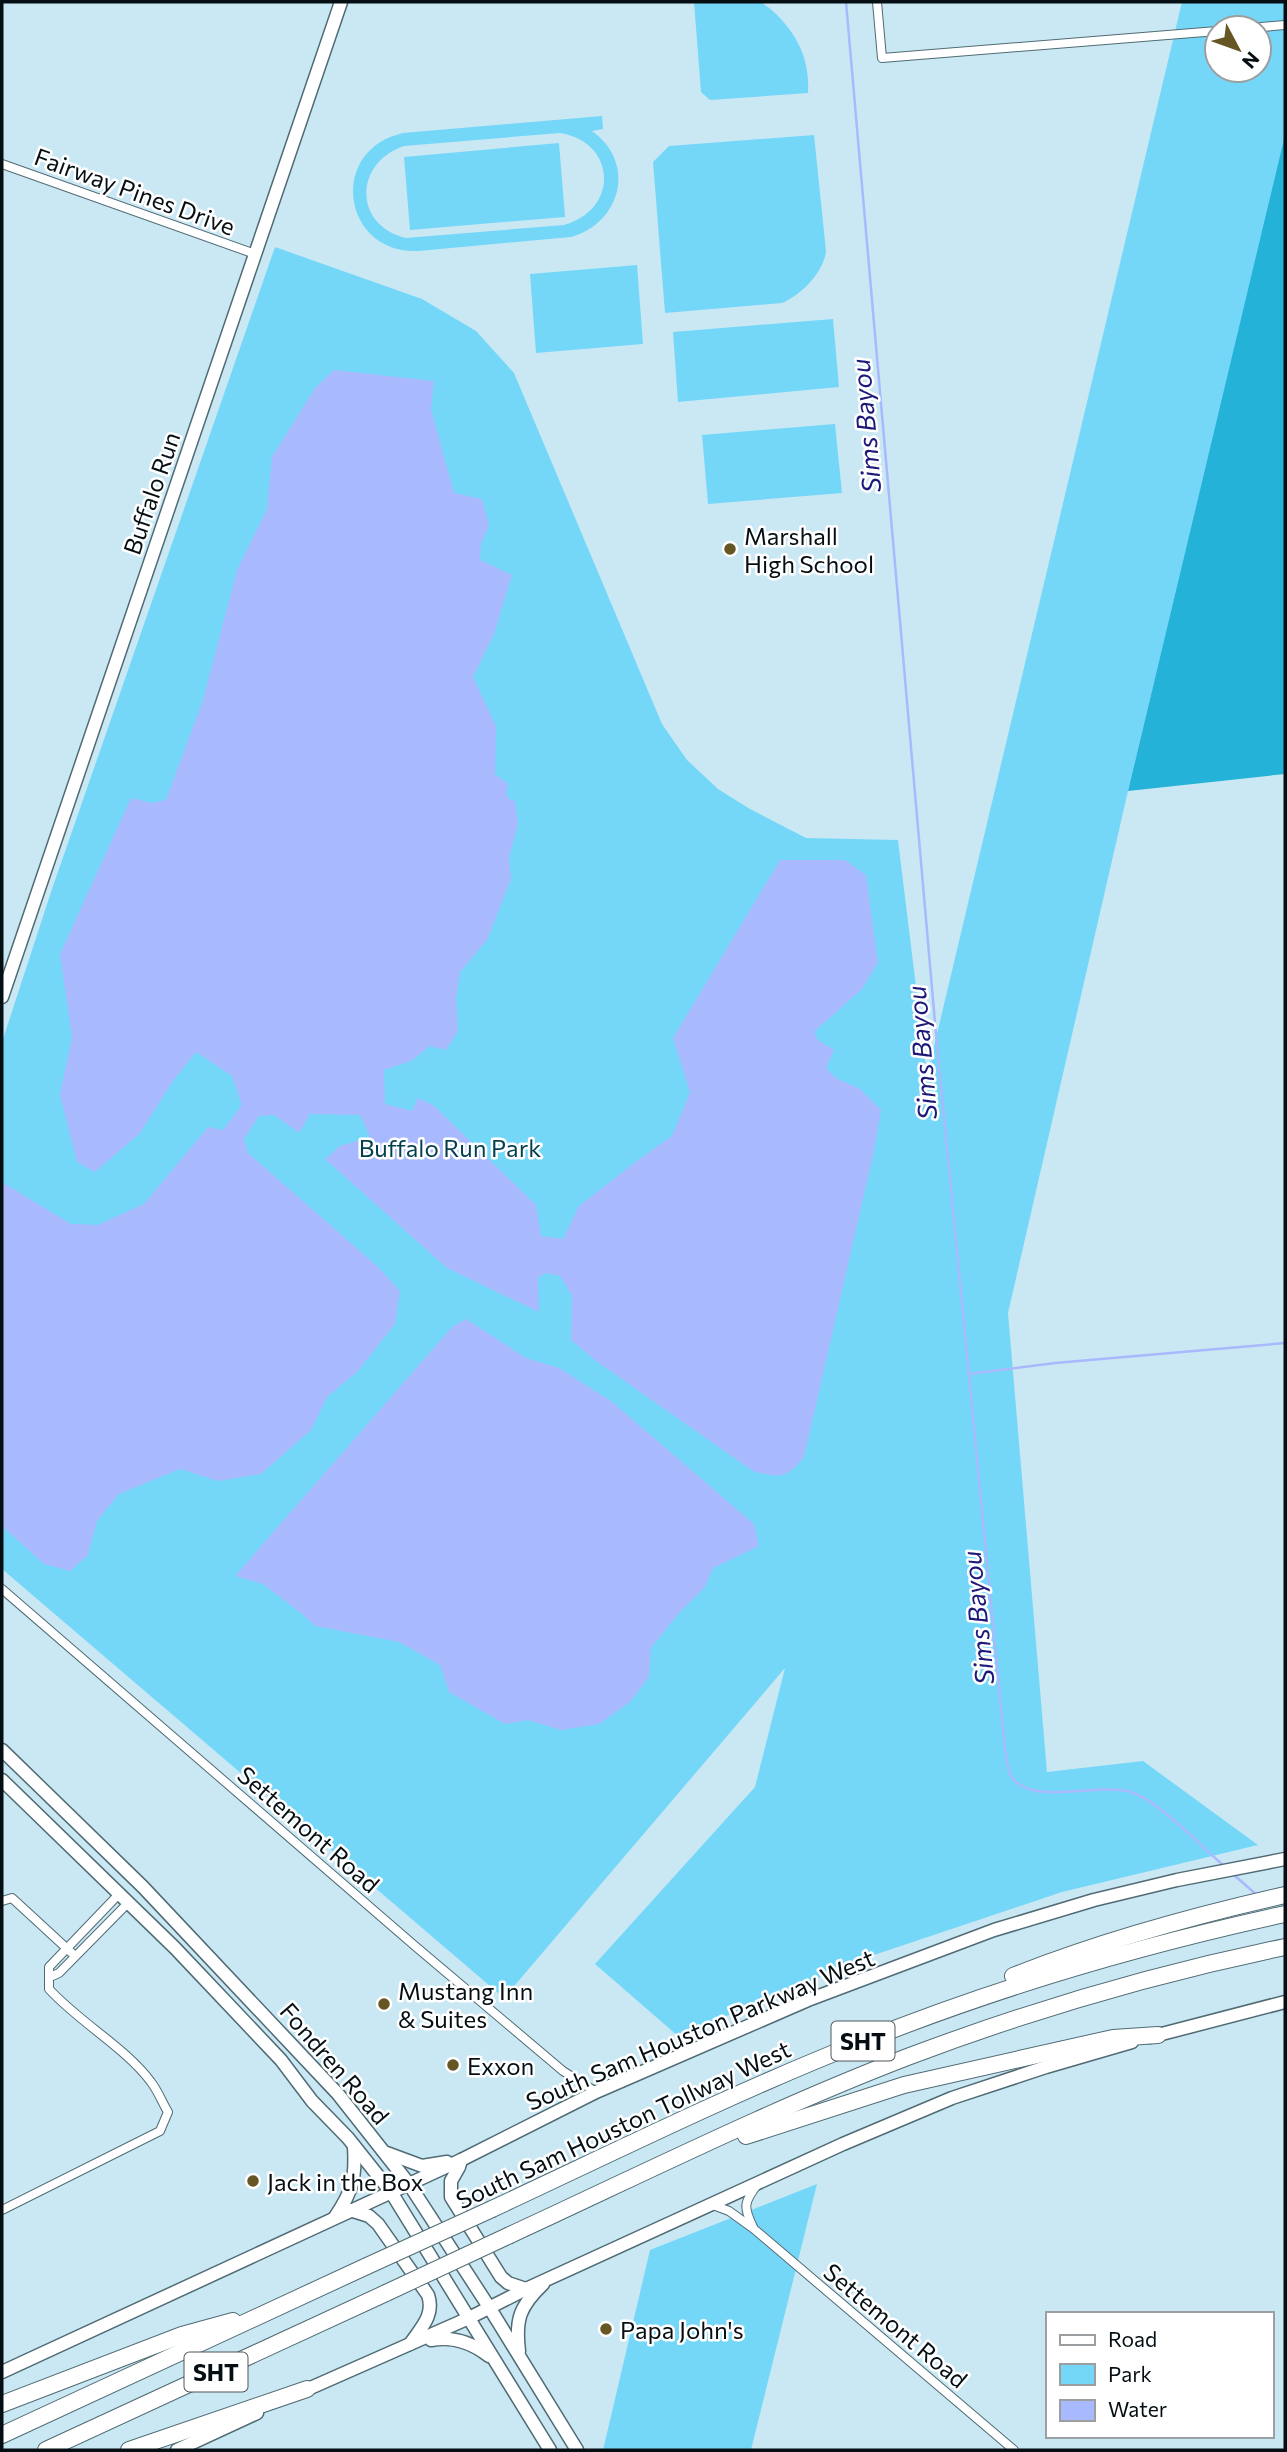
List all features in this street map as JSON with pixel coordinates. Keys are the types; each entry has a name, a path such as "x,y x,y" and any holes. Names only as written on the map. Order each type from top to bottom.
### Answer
{"highway":[{"path":"855,2044 1046,1963 1211,1912 1285,1895"},
{"name":"South Sam Houston Tollway West","path":"2,2435 721,2102 855,2044 1043,1977 1142,1948 1285,1914"},
{"name":"SHT","path":"46,2450 667,2161 910,2056 983,2030 1135,1983 1283,1947"},
{"path":"667,2161 904,2085 1113,2038 1158,2035"},
{"path":"2,2404 182,2335 285,2305"},
{"path":"129,2450 307,2389"}],"main road":[{"name":"Buffalo Run","path":"2,997 341,2"},
{"name":"Fondren Road","path":"2,1750 138,1883 338,2094 409,2183 577,2450"},
{"path":"3,1781 19,1767"},
{"name":"Fondren Road","path":"3,1781 124,1897 281,2060 312,2101 354,2146 391,2192 550,2450"},
{"name":"South Sam Houston Parkway West","path":"2,2372 461,2160 596,2092 808,2000 994,1930 1094,1900 1177,1880 1285,1859"},
{"path":"124,1897 138,1883"},
{"path":"177,2450 843,2144 952,2098 1046,2067 1158,2035 1285,2003"},
{"path":"281,2060 295,2047"},
{"path":"334,2218 352,2189 356,2171 354,2146"},
{"path":"383,2151 422,2166 461,2160"},
{"path":"461,2160 450,2187 455,2206 500,2277 526,2289"},
{"path":"350,2210 369,2216 378,2224 428,2295 430,2315 410,2344"},
{"path":"520,2359 517,2334 520,2313 532,2295 550,2278"},
{"path":"410,2344 446,2338 461,2341 493,2359"}],"street":[{"path":"877,2 882,58 1203,32"},
{"name":"Fairway Pines Drive","path":"2,164 254,254"},
{"name":"Settemont Road","path":"2,1589 415,1946 563,2071 596,2092"},
{"path":"2,2210 149,2138 160,2131 168,2112 151,2082 126,2057 62,2004 49,1989 49,1967 66,1948 124,1897"},
{"path":"50,1977 59,1973 75,1956 124,1897"},
{"path":"2,1901 12,1898 75,1956"},
{"path":"754,2229 745,2209 748,2196 757,2184"},
{"name":"Settemont Road","path":"713,2205 729,2210 754,2229 1014,2450"}],"green space":[{"path":"754,1 769,8 791,32 802,51 807,71 808,93 710,100 701,92 694,2"},
{"name":"Buffalo Run Park","path":"1182,2 1285,2 1285,138 1128,791 1008,1313 1047,1772 1143,1761 1258,1845 1062,1892 874,1955 678,2036 595,1964 755,1787 785,1668 504,1998 2,1569 2,1042 52,889 275,247 422,299 476,331 514,373 662,724 687,760 718,789 806,838 898,840 927,1076"},
{"path":"602,116 603,129 592,131 606,144 615,159 617,191 602,219 588,230 571,237 419,251 393,248 373,237 360,220 354,200 354,179 363,159 379,143 403,133","holes":["560,133 579,139 592,149 601,162 604,177 602,192 595,206 582,217 564,225 406,238 389,231 376,221 369,208 366,194 369,179 376,166 388,154 404,146"]},
{"path":"814,135 826,251 816,275 797,294 782,303 665,313 653,162 669,146"},
{"path":"559,143 565,217 410,230 404,157"},
{"path":"637,265 643,344 536,353 530,274"},
{"path":"833,319 839,387 678,402 673,332"},
{"path":"835,424 842,493 708,504 702,435"},
{"path":"817,2184 751,2450 603,2450 650,2250"}],"shaded area":[{"path":"1285,135 1285,774 1128,791"}],"water":[{"path":"334,370 434,381 431,409 454,493 482,499 489,525 481,544 480,560 512,575 494,634 473,677 496,726 495,774 508,784 506,793 509,799 515,801 518,824 509,857 511,879 487,940 460,972 456,999 458,1031 446,1050 430,1046 411,1061 384,1070 385,1104 412,1111 418,1098 433,1105 536,1205 541,1236 563,1239 579,1206 672,1136 690,1092 673,1038 780,860 845,860 866,875 878,963 862,989 814,1032 818,1040 834,1050 826,1068 836,1078 860,1089 881,1110 874,1151 804,1457 787,1473 770,1475 753,1471 596,1361 571,1340 572,1296 560,1276 545,1273 538,1278 539,1312 447,1268 325,1159 340,1146 370,1137 360,1115 310,1114 299,1133 274,1115 259,1116 244,1139 248,1153 377,1266 400,1291 395,1324 357,1372 327,1397 311,1430 261,1474 218,1481 180,1469 119,1494 97,1521 88,1555 70,1571 44,1564 2,1526 2,1182 71,1224 98,1225 144,1204 208,1127 223,1130 242,1105 232,1076 196,1052 173,1081 140,1133 95,1172 77,1162 60,1095 72,1037 60,954 131,798 152,803 166,800 203,700 237,570 267,509 272,457 315,388"},
{"path":"466,1319 526,1358 559,1368 611,1401 754,1524 759,1546 713,1568 705,1587 679,1613 651,1648 649,1677 630,1702 599,1724 561,1730 528,1720 505,1724 449,1692 440,1665 399,1642 315,1626 263,1584 235,1576 452,1327"}],"waterway":[{"name":"Sims Bayou","path":"846,2 936,1034 1008,1766 1011,1776 1021,1786 1035,1791 1122,1790 1136,1794 1169,1816 1224,1866"},
{"path":"969,1374 1055,1363 1285,1343"},
{"name":"Sims Bayou","path":"1234,1875 1258,1896"}],"place":[{"name":"Marshall High School","path":"730,549"},
{"name":"Mustang Inn & Suites","path":"384,2004"},
{"name":"Exxon","path":"453,2065"},
{"name":"Jack in the Box","path":"253,2181"},
{"name":"Papa John's","path":"606,2329"}]}
